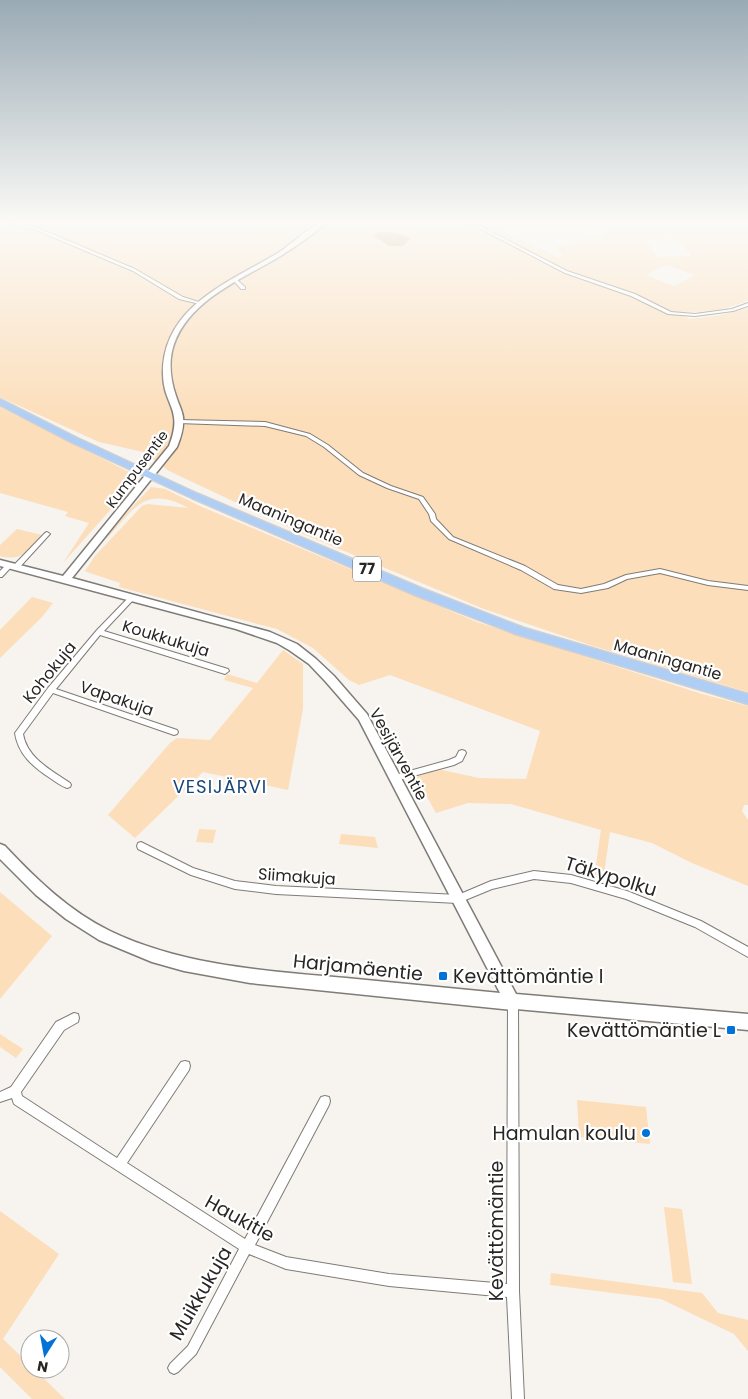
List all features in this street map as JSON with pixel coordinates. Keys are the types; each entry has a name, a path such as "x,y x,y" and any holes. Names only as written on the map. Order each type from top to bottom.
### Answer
{"main road":[{"name":"Maaningantie","path":"0,402 74,440 151,475 419,592 520,631 748,699"}],"street":[{"path":"166,289 181,298 200,303"},
{"name":"Kumpusentie","path":"65,580 173,447 180,430 180,422 179,411 167,374 172,342 186,318 200,303 221,289"},
{"path":"614,289 662,310 681,314 695,315 733,310 748,304"},
{"path":"180,422 265,424 308,436 326,446 361,474 389,487 421,498 433,520 452,538 523,568 556,587 581,591 606,586 626,577 660,571 708,583 748,588"},
{"path":"0,575 9,565 47,534"},
{"name":"Vesijärventie","path":"9,565 228,624 269,636 292,646 335,684 362,717 513,1002"},
{"name":"Kohokuja","path":"67,785 38,763 21,746 19,739 22,727 99,632 132,598"},
{"name":"Koukkukuja","path":"99,632 225,670"},
{"name":"Vapakuja","path":"51,690 174,732"},
{"path":"395,778 451,762 459,758 462,753"},
{"name":"Siimakuja","path":"141,846 190,872 235,885 276,890 458,899"},
{"name":"Harjamäentie","path":"0,850 32,885 74,918 120,943 178,964 238,975 513,1002 748,1022"},
{"name":"Täkypolku","path":"458,899 491,885 534,875 571,879 627,895 698,924 748,952"},
{"name":"Kevättömäntie","path":"513,1002 513,1291 518,1399"},
{"path":"0,1097 15,1090 60,1026 74,1018"},
{"path":"119,1166 185,1066"},
{"name":"Haukitie","path":"15,1090 18,1100 248,1248 286,1263 389,1280 513,1291"},
{"name":"Muikkukuja","path":"174,1368 192,1350 325,1101"}],"shaded area":[{"path":"0,289 748,289 748,300 729,307 703,311 675,312 690,319 721,315 748,308 748,692 593,646 484,609 301,533 169,471 143,452 99,442 0,397"},
{"path":"0,407 135,475 128,490 63,563 89,523 65,516 68,512 0,493"},
{"path":"151,487 165,489 202,507 477,622 702,694 748,706 748,805 744,805 742,811 748,820 748,886 692,863 652,843 610,832 603,880 594,878 601,830 511,804 468,803 436,813 416,777 437,769 479,778 526,779 540,731 390,675 359,685 349,680 313,648 277,629 119,587 120,583 85,571 95,556 142,506 147,504 189,508 174,501 151,499 134,509 107,538 103,538"},
{"path":"17,529 42,535 20,556 0,556 0,545"},
{"path":"32,597 53,603 42,617 0,658 0,630"},
{"path":"283,650 303,664 303,709 288,790 203,772 135,838 108,815 170,743 177,738 210,740 253,688 224,680 227,674 257,683"},
{"path":"199,829 216,830 213,843 196,842"},
{"path":"341,834 375,837 378,848 339,844"},
{"path":"0,892 52,936 0,999"},
{"path":"0,1034 23,1049 16,1058 0,1047"},
{"path":"577,1100 646,1107 650,1144 579,1137"},
{"path":"664,1207 682,1209 692,1284 673,1282"},
{"path":"0,1211 59,1254 3,1339 20,1355 20,1379 44,1379 65,1399 32,1399 0,1367"},
{"path":"551,1273 702,1293 718,1313 748,1320 748,1351 734,1334 661,1299 550,1285"}],"place":[{"name":"Kevättömäntie I","path":"443,976"},
{"name":"Kevättömäntie L","path":"731,1030"},
{"name":"Hamulan koulu","path":"646,1133"}],"district":[{"name":"VESIJÄRVI","path":"220,787"}]}
